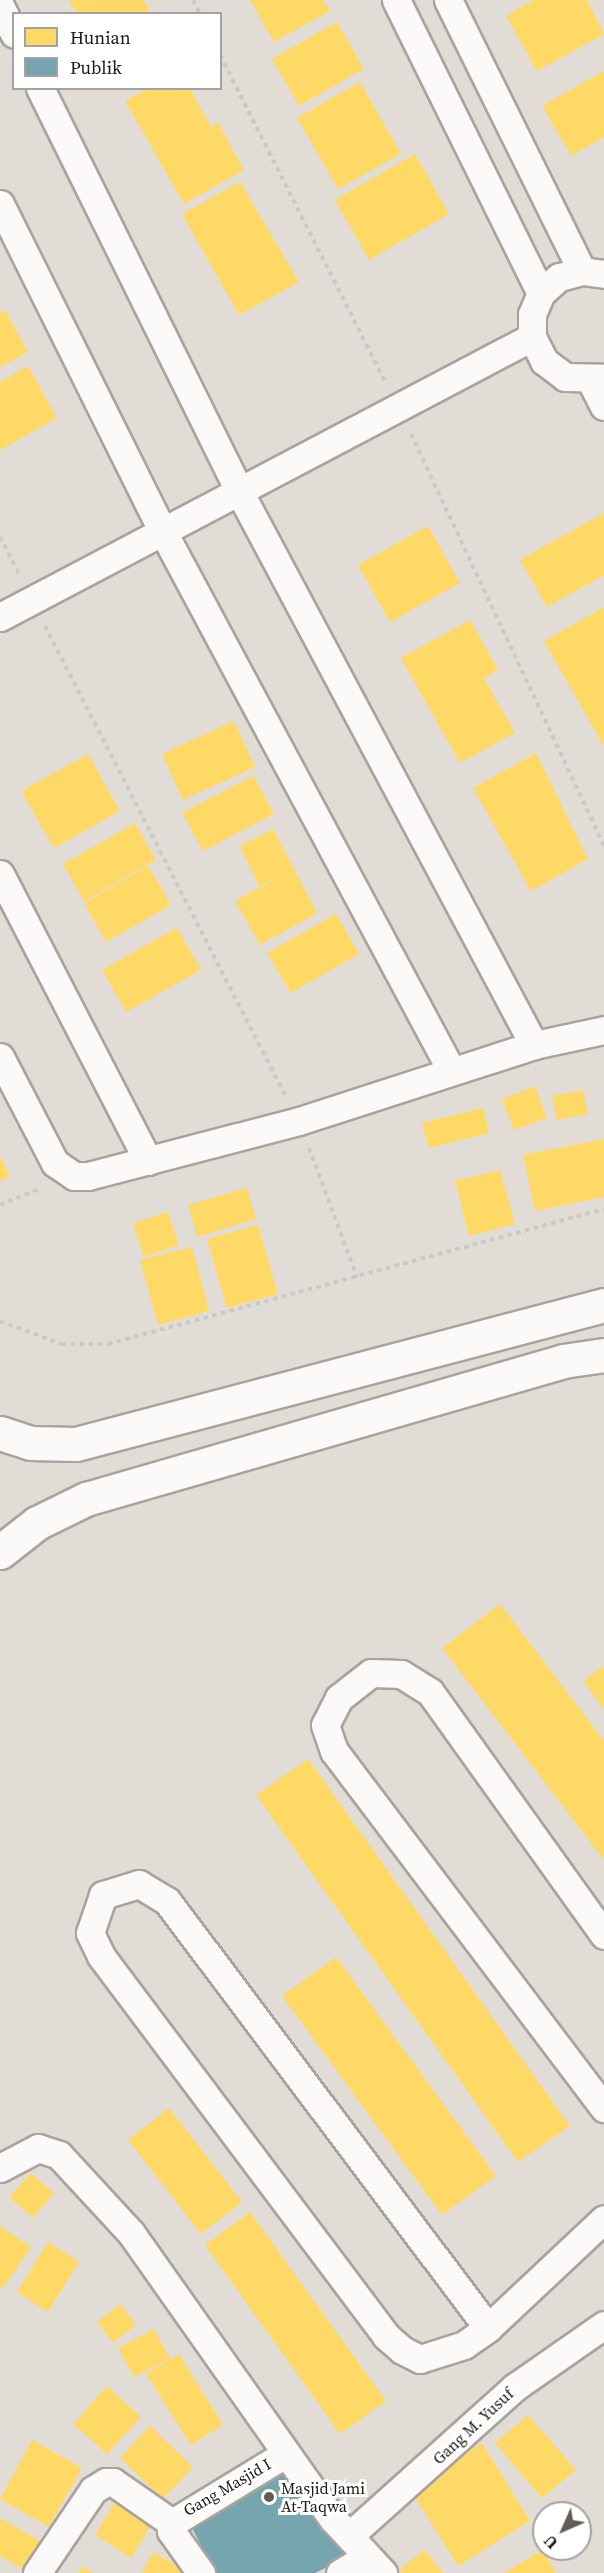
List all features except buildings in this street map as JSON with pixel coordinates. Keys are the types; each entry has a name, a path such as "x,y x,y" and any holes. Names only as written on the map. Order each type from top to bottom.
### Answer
{"street":[{"path":"396,0 541,293"},
{"path":"448,0 593,273 559,277 541,293 532,314 532,337 544,361 565,377 598,380 604,406"},
{"path":"0,6 12,30"},
{"path":"41,90 239,491 534,1045"},
{"path":"0,204 162,530 451,1070"},
{"path":"0,617 532,337"},
{"path":"0,874 148,1161"},
{"path":"0,1057 62,1170 88,1176 299,1121 534,1045 604,1030"},
{"path":"0,1433 30,1443 76,1444 604,1305"},
{"path":"0,1552 37,1523 86,1498 563,1361 604,1355"},
{"path":"264,1393 278,1442"},
{"path":"604,1935 430,1692 401,1674 371,1673 339,1698 326,1725 334,1751 604,2108"},
{"path":"488,2328 167,1901 139,1884 103,1895 90,1932 100,1956 386,2336 402,2350 428,2358 464,2345 488,2328 604,2219"},
{"path":"0,2169 38,2148 59,2155 130,2234 285,2454 349,2536 375,2565 340,2573"},
{"name":"Gang M. Yusuf","path":"349,2536 515,2387 604,2325"},
{"name":"Gang Masjid I","path":"172,2523 285,2454"},
{"path":"37,2573 93,2490 105,2481 113,2481 172,2523 171,2531 201,2573"}],"path":[{"path":"222,59 398,408 604,846"},
{"path":"0,537 299,1121 357,1277"},
{"path":"0,1322 62,1344 108,1344 604,1209"}],"place":[{"name":"Masjid Jami At-Taqwa","path":"269,2497"}]}
